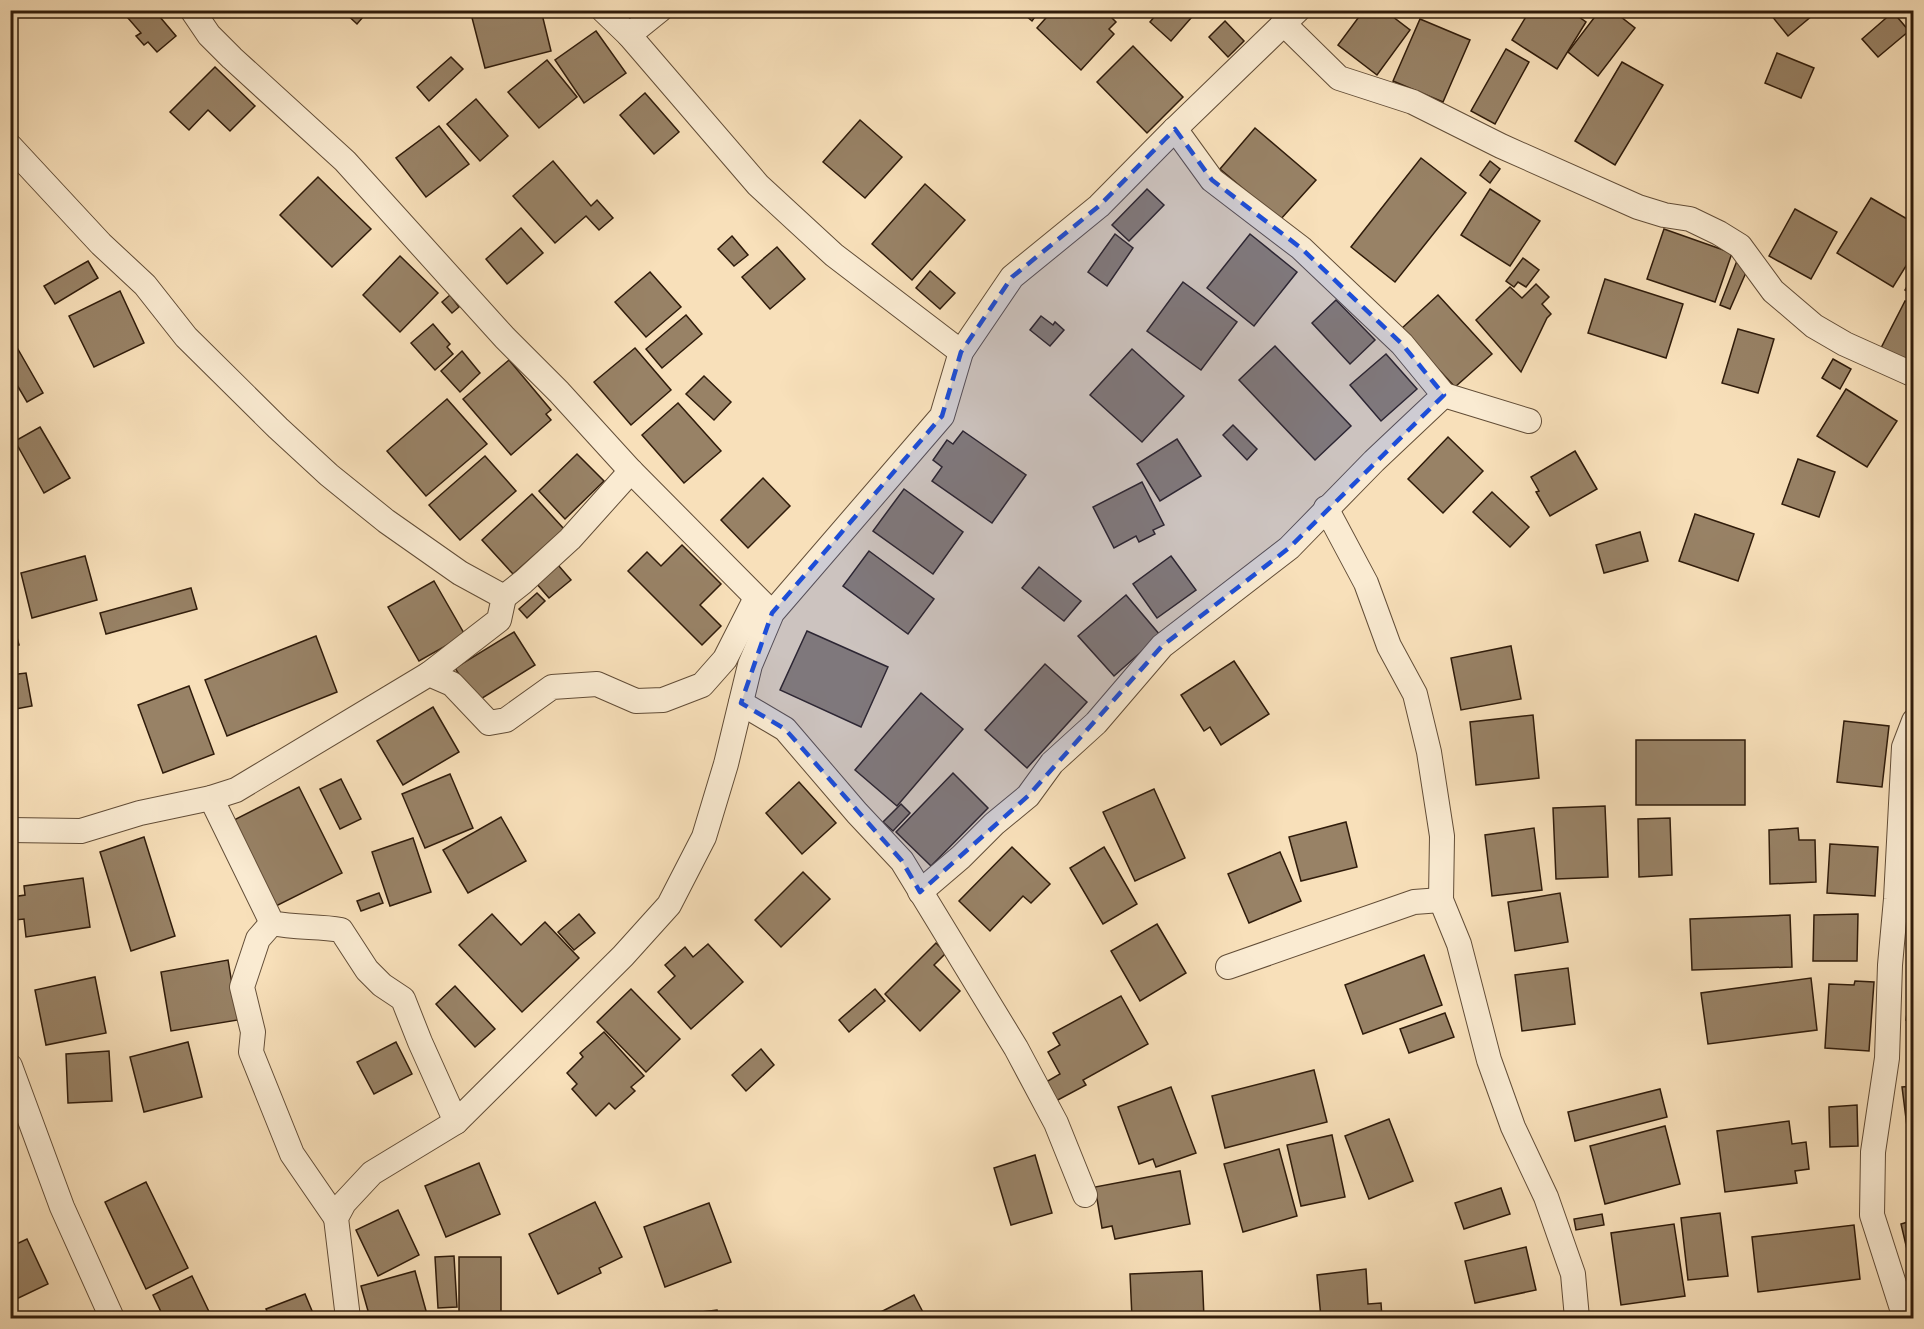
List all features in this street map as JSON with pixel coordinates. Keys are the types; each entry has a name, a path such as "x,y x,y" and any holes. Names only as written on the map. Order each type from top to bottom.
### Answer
{"street":[{"path":"192,10 209,35 232,58 345,161 505,338 764,605"},
{"path":"603,10 629,35 758,185 834,255 961,352"},
{"path":"629,35 660,10"},
{"path":"429,674 452,684 489,723 506,720 552,687 597,684 636,700 663,700 702,685 725,659 764,605 942,416 961,352 1012,277 1099,206 1290,17 1339,78 1413,102 1501,146 1638,207 1664,215 1690,219 1740,246 1773,291 1814,326 1845,344 1914,375"},
{"path":"1175,129 1212,180 1301,248 1402,344 1444,396 1530,421"},
{"path":"10,146 101,244 145,285 186,337 329,475 386,520 460,573 504,597"},
{"path":"921,892 961,857 993,824 1028,796 1052,764 1096,723 1162,646 1289,548 1326,508 1444,396"},
{"path":"10,830 81,831 140,813 211,798 236,790 429,674 499,620 504,597 570,539 632,471"},
{"path":"1326,508 1366,583 1389,646 1415,694 1430,752 1442,836 1441,900 1459,944 1493,1071 1513,1127 1546,1197 1573,1274 1577,1318"},
{"path":"336,1218 344,1203 372,1173 456,1122 623,956 669,905 704,837 726,764 764,605"},
{"path":"741,703 785,729 857,813 902,861 1021,1058 1056,1123 1085,1195"},
{"path":"1905,1318 1872,1215 1872,1205 1873,1152 1887,1058 1890,965 1904,747 1914,721"},
{"path":"211,798 272,923"},
{"path":"1228,967 1414,902 1441,900"},
{"path":"272,923 290,927 324,927 340,930 367,970 382,985 403,999 456,1122"},
{"path":"272,923 258,939 242,987 252,1032 251,1052 292,1154 336,1218 348,1318"},
{"path":"10,1066 62,1207 112,1318"}],"highlighted area":[{"path":"1175,129 1212,180 1301,248 1402,344 1444,395 1289,548 1162,646 1028,796 920,892 902,861 785,729 741,703 772,613 942,416 961,352 1012,277 1099,206"}],"building":[{"path":"121,10 154,10 176,36 157,52 148,42 144,45 136,36 141,33"},
{"path":"342,10 369,10 357,24"},
{"path":"470,10 541,10 551,51 485,68"},
{"path":"1019,10 1040,10 1032,21"},
{"path":"1053,10 1104,10 1116,22 1109,29 1114,34 1081,70 1037,28"},
{"path":"1160,10 1198,10 1171,41 1150,22"},
{"path":"1364,10 1384,10 1410,30 1377,75 1338,45"},
{"path":"1530,10 1569,10 1586,22 1557,69 1512,40"},
{"path":"1600,10 1612,10 1635,28 1598,76 1568,52"},
{"path":"1767,10 1819,10 1788,36"},
{"path":"1893,12 1909,31 1878,57 1862,39"},
{"path":"1420,19 1470,40 1443,102 1393,81"},
{"path":"1225,21 1244,41 1228,57 1209,37"},
{"path":"596,31 626,73 584,103 555,60"},
{"path":"1133,46 1183,97 1147,133 1097,82"},
{"path":"1506,49 1529,62 1495,124 1471,111"},
{"path":"1777,53 1814,68 1801,98 1765,83"},
{"path":"451,57 463,69 429,101 417,87"},
{"path":"547,60 577,97 539,128 508,92"},
{"path":"1622,62 1663,85 1615,165 1575,141"},
{"path":"215,67 255,106 230,131 208,110 189,130 170,112"},
{"path":"645,93 679,132 654,154 620,115"},
{"path":"476,99 508,136 480,161 447,124"},
{"path":"860,120 902,157 865,198 823,162"},
{"path":"439,126 469,164 426,197 396,158"},
{"path":"1255,128 1316,180 1280,220 1220,169"},
{"path":"1421,158 1466,193 1395,282 1351,247"},
{"path":"553,161 591,206 597,200 613,218 599,230 586,216 555,243 513,196"},
{"path":"1490,161 1500,169 1490,183 1480,175"},
{"path":"318,177 371,229 332,267 280,215"},
{"path":"925,184 965,220 912,280 872,244"},
{"path":"1147,189 1164,205 1129,241 1112,225"},
{"path":"1490,189 1540,221 1510,266 1461,235"},
{"path":"1871,198 1914,223 1914,253 1893,287 1837,253"},
{"path":"1795,209 1837,232 1811,279 1769,256"},
{"path":"521,228 543,253 507,284 486,259"},
{"path":"1664,229 1732,253 1715,302 1647,279"},
{"path":"1115,234 1133,248 1107,286 1088,272"},
{"path":"1250,234 1297,272 1254,326 1207,288"},
{"path":"732,236 748,255 734,266 718,249"},
{"path":"777,247 805,279 770,309 742,277"},
{"path":"400,256 438,293 400,332 363,295"},
{"path":"1523,258 1539,270 1526,287 1518,282 1514,287 1506,281"},
{"path":"1738,258 1748,268 1730,309 1720,305"},
{"path":"88,261 98,278 55,304 44,286"},
{"path":"930,271 955,293 940,309 916,288"},
{"path":"650,272 681,307 646,337 615,302"},
{"path":"1914,275 1914,295 1905,290"},
{"path":"1605,279 1683,304 1666,358 1588,333"},
{"path":"1183,282 1237,322 1201,370 1147,331"},
{"path":"1536,284 1549,297 1542,304 1551,314 1521,372 1476,320 1510,287 1522,298"},
{"path":"120,291 144,343 94,367 69,316"},
{"path":"450,295 459,307 452,313 442,302"},
{"path":"1438,295 1492,354 1455,387 1401,329"},
{"path":"1336,300 1375,340 1350,364 1312,323"},
{"path":"1905,301 1914,306 1914,365 1881,348"},
{"path":"686,315 702,334 662,368 646,349"},
{"path":"1041,316 1053,325 1055,322 1064,330 1050,346 1030,330"},
{"path":"433,324 450,344 447,347 453,354 435,370 411,343"},
{"path":"1738,329 1774,339 1758,393 1722,383"},
{"path":"15,344 43,393 27,402 10,373 10,347"},
{"path":"1275,346 1351,426 1315,460 1239,380"},
{"path":"635,348 671,390 631,425 594,382"},
{"path":"1132,349 1184,396 1142,442 1090,395"},
{"path":"462,351 480,373 460,392 441,371"},
{"path":"1386,354 1417,389 1381,421 1350,385"},
{"path":"1833,359 1851,369 1840,389 1822,378"},
{"path":"509,360 551,410 546,414 551,420 511,455 463,399"},
{"path":"704,376 731,402 714,420 686,394"},
{"path":"1846,389 1897,421 1867,467 1817,436"},
{"path":"447,399 487,444 426,496 387,451"},
{"path":"678,403 721,451 684,483 642,435"},
{"path":"1233,425 1257,449 1247,460 1223,435"},
{"path":"40,427 70,478 44,493 15,441"},
{"path":"963,431 1026,475 992,523 932,481 942,467 933,460 947,440 953,444"},
{"path":"1448,437 1483,471 1443,513 1408,479"},
{"path":"1177,439 1201,476 1160,501 1137,464"},
{"path":"1575,451 1597,489 1550,516 1536,492 1539,491 1531,477"},
{"path":"577,454 604,481 565,519 539,491"},
{"path":"485,456 516,491 460,540 429,505"},
{"path":"1798,459 1835,472 1819,517 1782,504"},
{"path":"763,478 790,506 748,548 721,520"},
{"path":"1142,482 1164,525 1153,530 1155,534 1139,542 1136,536 1114,548 1093,507"},
{"path":"904,489 963,532 933,574 873,531"},
{"path":"1492,492 1529,527 1510,547 1473,512"},
{"path":"532,494 564,529 513,574 482,540"},
{"path":"1695,514 1754,534 1738,581 1679,561"},
{"path":"1640,532 1648,561 1604,573 1596,545"},
{"path":"682,545 721,584 700,605 721,626 702,645 628,571 647,552 661,566"},
{"path":"869,551 934,599 908,634 843,586"},
{"path":"85,556 97,600 32,618 21,573"},
{"path":"1171,556 1196,590 1157,618 1133,584"},
{"path":"558,565 571,580 549,598 536,583"},
{"path":"1039,567 1081,601 1064,621 1022,588"},
{"path":"434,581 465,635 419,661 388,607"},
{"path":"191,588 197,609 106,634 100,613"},
{"path":"537,593 545,601 527,618 519,609"},
{"path":"1126,595 1160,635 1114,676 1078,636"},
{"path":"10,611 19,645 10,647"},
{"path":"807,631 888,667 861,727 780,690"},
{"path":"514,632 535,665 476,702 455,668"},
{"path":"316,636 337,692 227,736 205,680"},
{"path":"1511,646 1521,699 1461,710 1451,658"},
{"path":"1234,661 1269,714 1221,745 1210,727 1204,731 1181,695"},
{"path":"1045,664 1087,702 1027,768 985,730"},
{"path":"26,673 32,706 10,710 10,675"},
{"path":"189,686 214,754 163,773 138,705"},
{"path":"921,693 963,729 897,806 855,770"},
{"path":"433,707 459,752 403,785 377,741"},
{"path":"1533,715 1539,778 1476,785 1470,722"},
{"path":"1844,721 1889,726 1882,787 1837,782"},
{"path":"1636,740 1745,740 1745,805 1636,805"},
{"path":"953,773 988,808 931,866 896,832"},
{"path":"450,774 473,828 425,848 402,794"},
{"path":"341,779 361,819 340,829 320,789"},
{"path":"799,782 836,823 802,854 766,813"},
{"path":"299,787 342,873 274,907 232,821"},
{"path":"1154,789 1185,858 1135,881 1103,812"},
{"path":"901,804 910,813 893,831 883,822"},
{"path":"1605,806 1608,877 1556,879 1553,808"},
{"path":"501,817 526,861 468,893 443,850"},
{"path":"1670,818 1672,875 1639,877 1638,819"},
{"path":"1346,822 1357,867 1301,881 1289,837"},
{"path":"1534,828 1542,890 1492,896 1485,835"},
{"path":"1798,828 1799,840 1815,840 1816,882 1770,884 1769,830"},
{"path":"144,837 175,936 131,951 100,852"},
{"path":"413,838 431,892 390,906 372,852"},
{"path":"1830,844 1878,847 1875,896 1827,893"},
{"path":"1012,847 1050,884 1031,903 1023,896 990,931 959,901"},
{"path":"1104,847 1137,904 1103,924 1070,868"},
{"path":"1280,852 1301,901 1249,923 1228,874"},
{"path":"803,872 830,899 781,947 755,920"},
{"path":"83,878 90,927 26,937 24,919 15,920 12,897 25,895 24,886"},
{"path":"379,893 383,903 361,911 357,901"},
{"path":"1560,893 1568,942 1515,951 1508,902"},
{"path":"492,914 521,945 545,922 579,958 522,1012 459,945"},
{"path":"579,914 595,933 574,950 558,932"},
{"path":"1858,914 1857,961 1813,961 1814,915"},
{"path":"1790,915 1792,967 1692,970 1690,919"},
{"path":"1157,924 1186,973 1140,1001 1111,951"},
{"path":"936,943 946,953 934,965 960,991 920,1031 885,994"},
{"path":"708,944 743,982 691,1029 658,992 675,976 665,965 685,947 693,957"},
{"path":"1424,955 1442,1005 1363,1034 1345,985"},
{"path":"228,960 238,1020 171,1031 161,972"},
{"path":"1568,968 1575,1024 1522,1031 1515,975"},
{"path":"95,977 106,1033 46,1045 35,990"},
{"path":"1811,978 1817,1030 1708,1044 1701,993"},
{"path":"1855,981 1874,982 1869,1051 1825,1048 1829,984 1854,985"},
{"path":"455,986 495,1029 475,1047 436,1004"},
{"path":"631,989 680,1039 646,1072 597,1022"},
{"path":"875,989 885,1001 849,1032 839,1020"},
{"path":"1910,993 1914,993 1914,1021 1906,1020"},
{"path":"1121,996 1148,1044 1083,1080 1086,1085 1056,1101 1046,1082 1060,1074 1048,1052 1060,1045 1053,1033"},
{"path":"1445,1013 1454,1037 1409,1053 1400,1029"},
{"path":"604,1032 644,1076 631,1087 635,1091 615,1109 609,1103 596,1116 572,1089 577,1084 567,1073 583,1057 580,1053"},
{"path":"188,1042 202,1097 144,1112 130,1057"},
{"path":"396,1042 412,1074 374,1094 357,1062"},
{"path":"761,1049 774,1065 746,1091 732,1075"},
{"path":"109,1051 112,1101 68,1103 66,1054"},
{"path":"1314,1070 1327,1122 1225,1148 1212,1096"},
{"path":"1914,1086 1914,1141 1909,1142 1902,1087"},
{"path":"1171,1087 1196,1153 1156,1167 1153,1159 1139,1164 1118,1107"},
{"path":"1660,1089 1667,1117 1575,1141 1568,1112"},
{"path":"1857,1105 1858,1146 1830,1147 1829,1107"},
{"path":"1389,1119 1413,1181 1369,1199 1345,1136"},
{"path":"1789,1121 1792,1144 1806,1142 1809,1169 1795,1171 1797,1183 1725,1192 1717,1131"},
{"path":"1665,1126 1680,1184 1605,1204 1590,1146"},
{"path":"1332,1135 1345,1197 1301,1206 1287,1145"},
{"path":"1279,1149 1297,1216 1243,1232 1224,1164"},
{"path":"1035,1155 1052,1213 1011,1225 994,1168"},
{"path":"479,1163 500,1214 446,1237 425,1186"},
{"path":"1180,1171 1190,1224 1115,1239 1112,1226 1102,1228 1095,1187"},
{"path":"146,1182 188,1268 146,1289 105,1202"},
{"path":"1501,1188 1510,1214 1464,1229 1455,1203"},
{"path":"595,1202 622,1257 599,1268 601,1273 558,1294 529,1234"},
{"path":"709,1203 731,1262 665,1287 644,1227"},
{"path":"398,1210 419,1255 378,1276 356,1230"},
{"path":"1720,1213 1728,1276 1688,1280 1681,1218"},
{"path":"1602,1214 1604,1225 1576,1230 1574,1219"},
{"path":"1914,1220 1914,1275 1913,1275 1901,1224"},
{"path":"1674,1224 1685,1296 1621,1305 1611,1233"},
{"path":"1854,1225 1860,1279 1758,1292 1752,1237"},
{"path":"27,1239 48,1284 10,1302 10,1247"},
{"path":"1526,1247 1536,1290 1475,1303 1465,1261"},
{"path":"454,1256 457,1307 438,1308 435,1257"},
{"path":"459,1257 501,1257 501,1318 459,1318"},
{"path":"1366,1269 1368,1304 1381,1303 1382,1318 1321,1318 1317,1275"},
{"path":"415,1271 428,1318 370,1318 361,1286"},
{"path":"1202,1271 1204,1318 1132,1318 1130,1274"},
{"path":"192,1276 212,1318 164,1318 153,1295"},
{"path":"305,1294 315,1318 270,1318 266,1309"},
{"path":"914,1295 926,1318 869,1318"},
{"path":"717,1310 719,1318 678,1318 677,1315"},
{"path":"1883,1312 1883,1318 1817,1318"}]}
